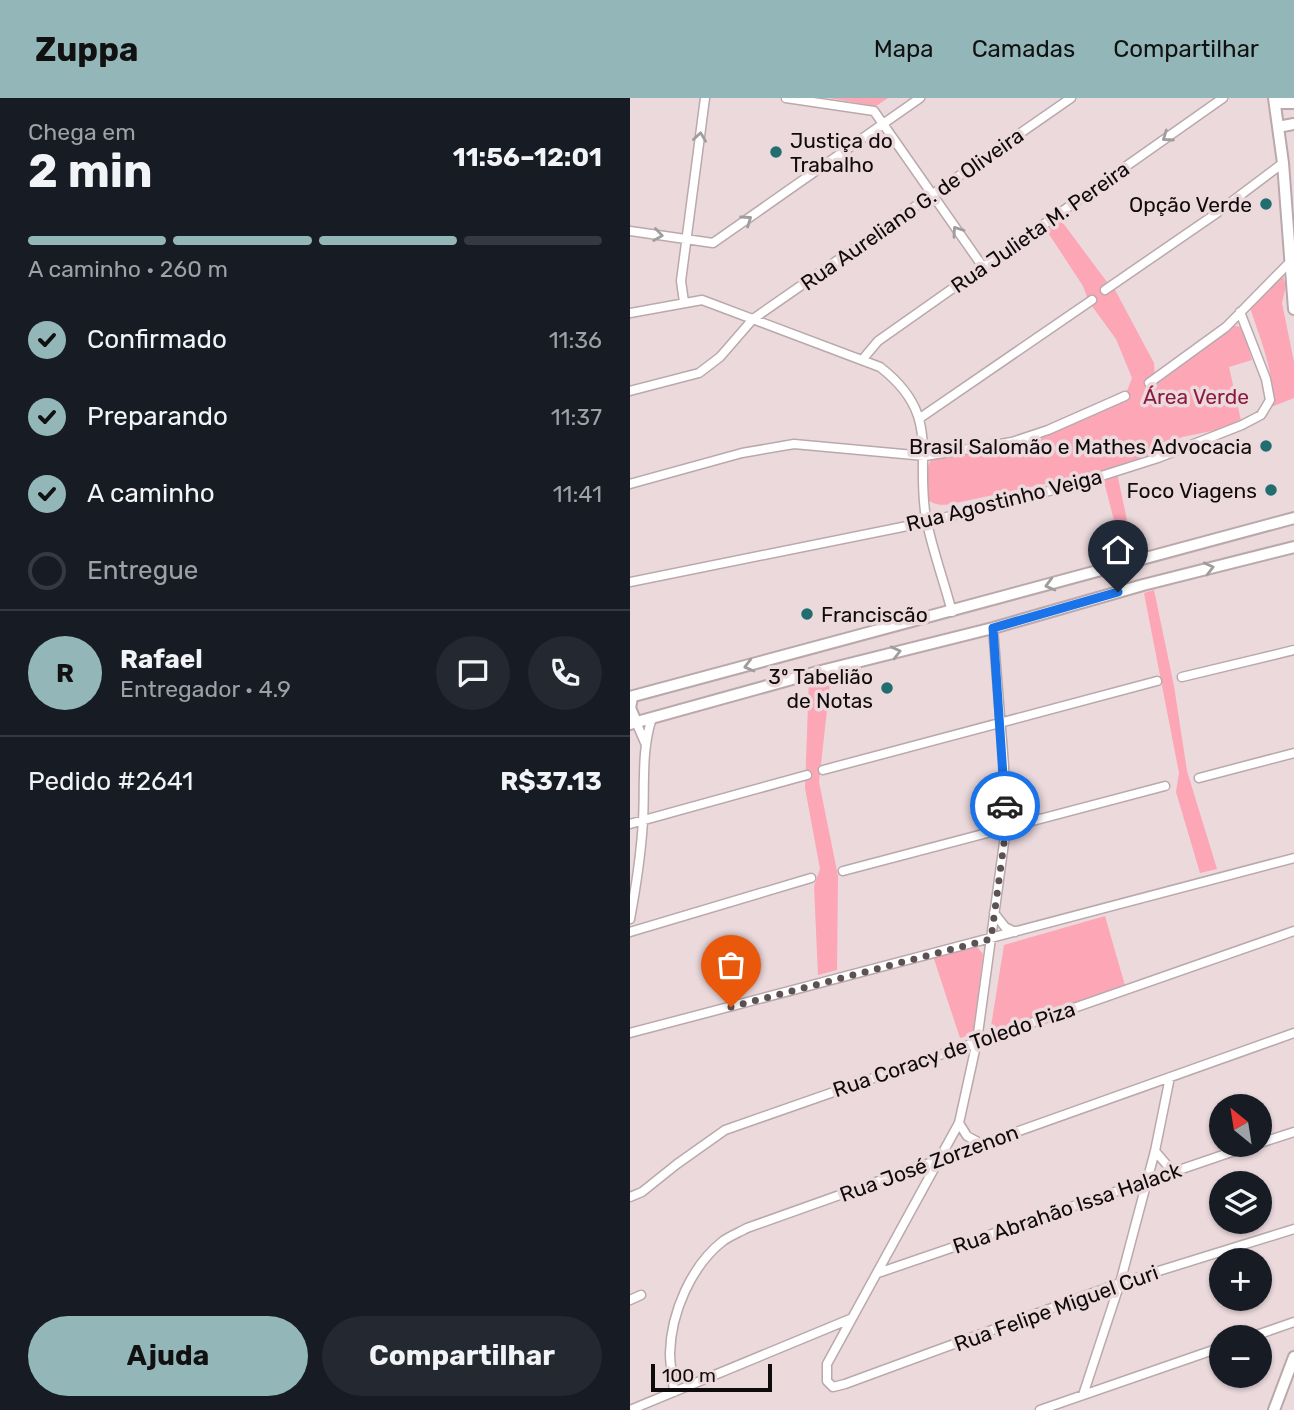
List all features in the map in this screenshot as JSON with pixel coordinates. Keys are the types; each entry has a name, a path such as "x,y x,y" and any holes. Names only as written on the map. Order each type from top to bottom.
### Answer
{"main road":[{"path":"1275,98 1281,103 1294,103"},
{"path":"1275,98 1283,163 1294,309"},
{"path":"1278,127 1294,124"},
{"path":"1294,518 631,697 633,723 821,671 993,628 1143,585 1294,547"},
{"path":"1139,561 1143,585"},
{"path":"814,648 821,671"},
{"path":"1274,1410 1291,1373 1294,1357"}],"street":[{"path":"684,302 681,281 705,98"},
{"path":"787,98 874,111 983,267"},
{"path":"630,231 713,243 920,98"},
{"name":"Rua Aureliano G. de Oliveira","path":"630,391 699,373 720,357 753,319 1071,98"},
{"name":"Rua Julieta M. Pereira","path":"862,360 878,341 1223,98"},
{"path":"1105,290 1214,215 1283,163"},
{"path":"1149,383 1226,327 1290,262"},
{"path":"630,313 702,300 880,367 895,378 920,418 925,456 922,489 927,522 952,612"},
{"path":"920,418 1093,300"},
{"name":"Rua Agostinho Veiga","path":"630,582 927,522 1073,485 1158,458 1242,425 1261,415 1270,400 1266,379 1240,312"},
{"path":"630,484 742,453 794,444 925,456 1012,442 1048,430 1125,396"},
{"path":"630,1410 850,1319 960,1123 977,1041 1006,828 993,628"},
{"path":"1182,677 1294,650"},
{"path":"823,770 1157,681"},
{"path":"630,919 638,874 646,745 652,718"},
{"path":"633,723 646,745"},
{"path":"1199,778 1294,753"},
{"path":"630,824 807,775"},
{"path":"843,871 1165,786"},
{"path":"630,1033 1294,858"},
{"path":"630,932 811,878"},
{"path":"994,913 1005,927 1015,932"},
{"name":"Rua Coracy de Toledo Piza","path":"630,1197 642,1192 725,1130 1294,931"},
{"name":"Rua José Zorzenon","path":"674,1392 670,1354 674,1320 687,1289 704,1260 723,1241 747,1228 940,1160 980,1143 1294,1033"},
{"path":"1083,1395 1120,1283 1155,1151 1170,1077"},
{"path":"960,1123 967,1136 980,1143"},
{"name":"Rua Abrahão Issa Halack","path":"1272,1139 1294,1132"},
{"path":"1155,1151 1176,1171"},
{"name":"Rua Abrahão Issa Halack","path":"878,1273 1219,1157"},
{"name":"Rua Felipe Miguel Curi","path":"850,1319 827,1364 825,1375 829,1385 838,1386 1120,1283 1294,1229"},
{"path":"630,1300 641,1295"},
{"path":"1272,1330 1294,1322"},
{"path":"1040,1410 1209,1351"}],"green space":[{"path":"829,98 888,98 876,106"},
{"name":"Área Verde","path":"1057,215 1114,288 1154,363 1155,380 1229,325 1242,327 1252,360 1229,367 1242,425 1182,437 1134,465 956,503 934,503 927,499 927,468 931,460 942,454 1004,443 1125,396 1132,378 1116,339 1089,302 1083,286 1043,225"},
{"name":"Área Verde","path":"1276,275 1283,276 1286,286 1282,303 1294,362 1294,398 1269,408 1272,398 1270,372 1249,304"},
{"path":"1117,473 1132,544 1121,547 1103,478"},
{"path":"1154,590 1174,686 1187,771 1217,869 1200,873 1176,792 1179,773 1144,593"},
{"path":"831,674 819,782 838,876 837,970 818,975 814,886 820,869 805,788 809,678"},
{"path":"1105,916 1126,989 989,1039 1004,945"},
{"path":"973,942 983,954 974,1029 971,1035 960,1038 932,953"}],"way so far":[{"path":"731,1007 991,939 1006,828 1005,806"}],"place":[{"name":"Justiça do Trabalho","path":"776,152"},
{"name":"Opção Verde","path":"1266,204"},
{"name":"Brasil Salomão e Mathes Advocacia","path":"1266,446"},
{"name":"Foco Viagens","path":"1271,490"},
{"name":"Franciscão","path":"807,614"},
{"name":"3º Tabelião de Notas","path":"887,688"}],"route":[{"path":"1005,806 993,628 1118,592"}]}
